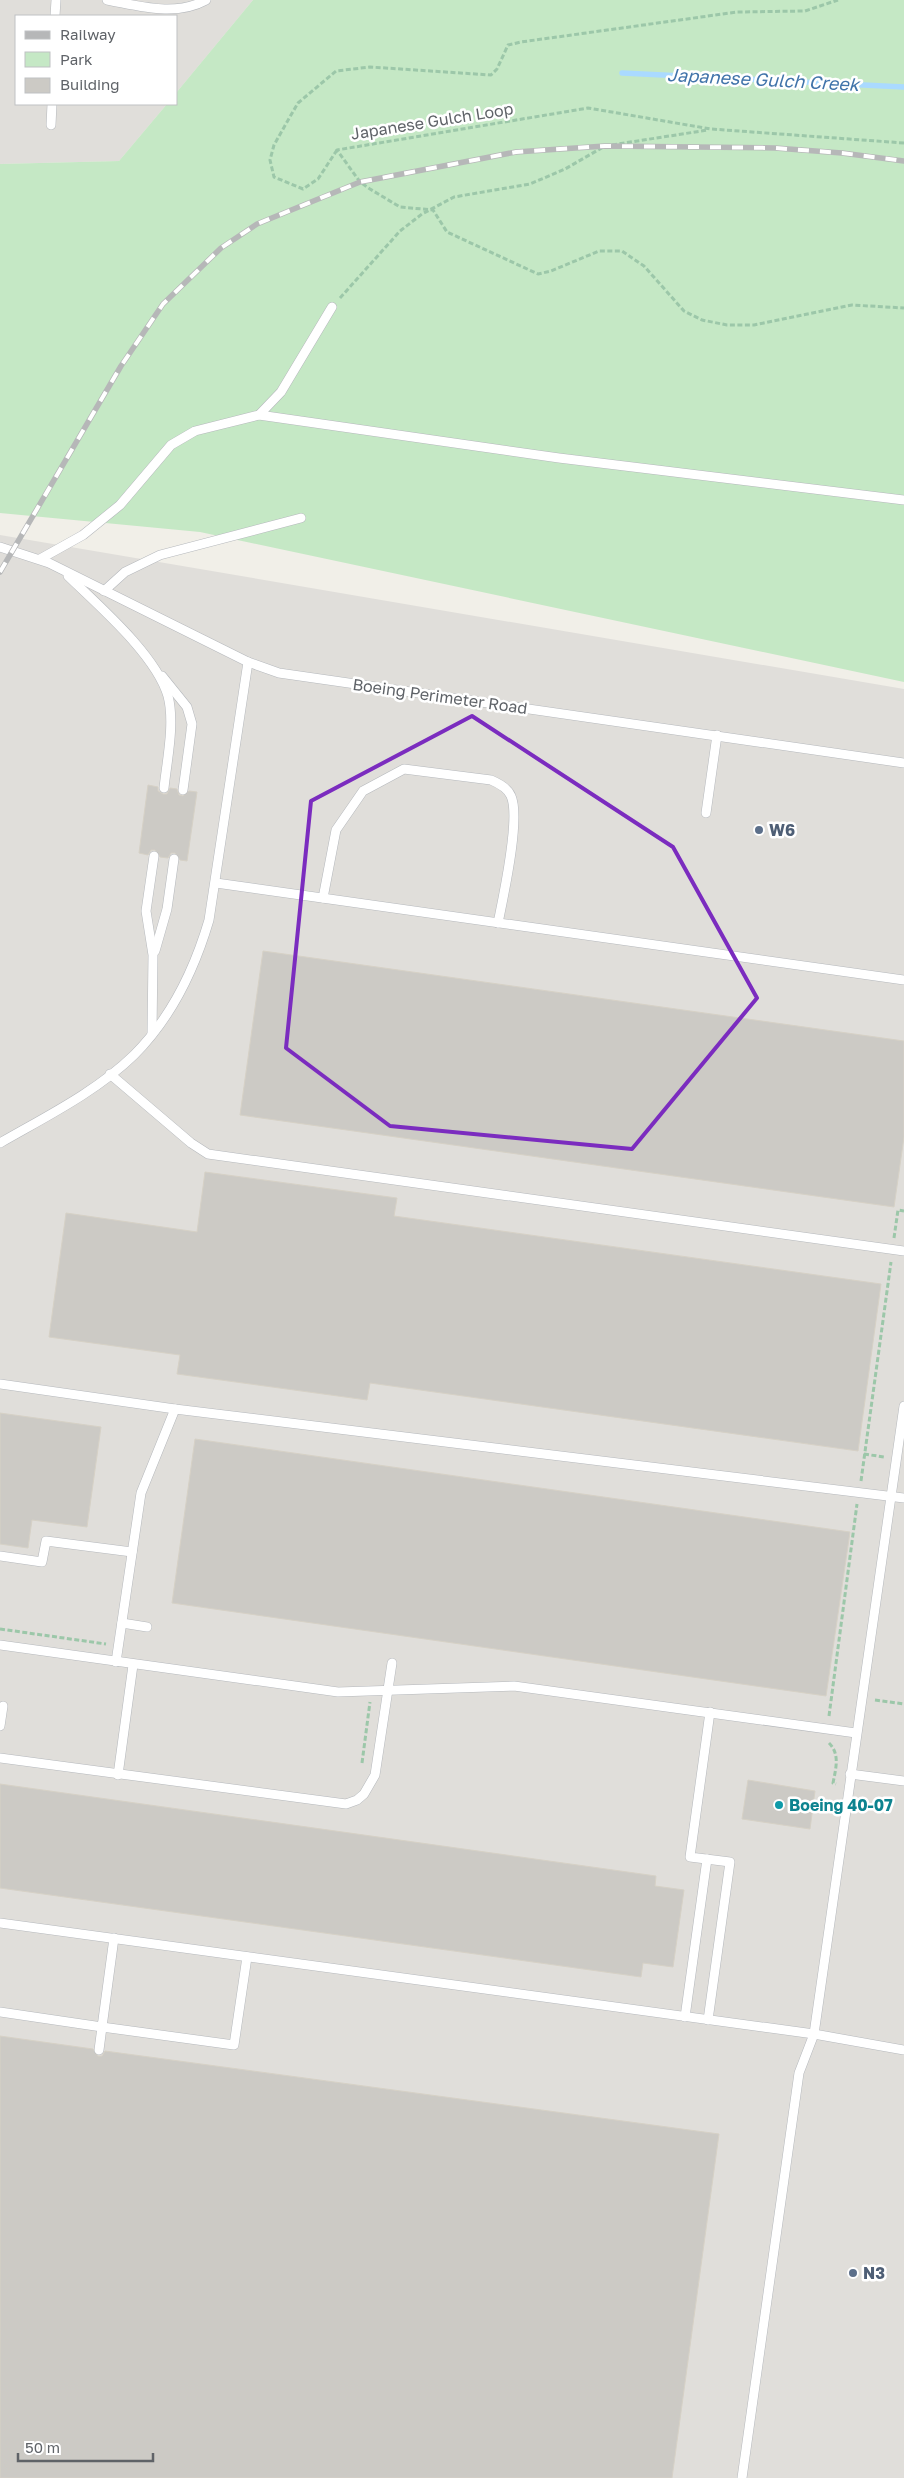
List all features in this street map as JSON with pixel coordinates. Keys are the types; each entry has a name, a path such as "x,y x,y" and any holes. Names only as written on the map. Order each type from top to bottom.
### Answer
{"lane":[{"path":"55,15 56,0"},
{"path":"107,0 157,9 178,9 196,6 206,0"},
{"path":"51,125 52,105"},
{"path":"259,414 281,392 332,307"},
{"path":"40,560 83,535 120,504 170,446 195,431 259,414 559,458 904,500"},
{"path":"104,591 125,572 160,555 300,518"},
{"name":"Boeing Perimeter Road","path":"0,547 40,560 63,570 248,662 279,673 904,763"},
{"path":"63,570 152,664 187,707 192,724 184,790"},
{"path":"0,1144 93,1087 133,1055 169,1011 198,957 216,883 248,662"},
{"path":"152,664 168,696 170,737 164,788"},
{"path":"706,813 717,735"},
{"path":"323,898 336,830 363,791 404,769 491,780 500,784 512,797 514,822 498,923"},
{"path":"152,1033 153,955 146,911 154,856"},
{"path":"153,955 167,908 174,859"},
{"path":"216,883 904,980"},
{"path":"110,1074 191,1143 208,1154 904,1251"},
{"path":"0,1384 175,1409 892,1497 904,1499 904,1505"},
{"path":"742,2478 799,2073 814,2034 904,1406"},
{"path":"116,1662 141,1493 175,1409"},
{"path":"0,1556 42,1562 46,1541 132,1552"},
{"path":"122,1623 147,1627"},
{"path":"0,1645 338,1692 514,1686 856,1733"},
{"path":"0,1758 346,1804 358,1800 371,1786 375,1775 392,1663"},
{"path":"118,1775 134,1664"},
{"path":"0,1726 3,1706"},
{"path":"708,2020 730,1862 690,1857 710,1712"},
{"path":"850,1774 904,1782"},
{"path":"685,2017 708,1859"},
{"path":"0,1923 814,2034 904,2050"},
{"path":"98,2050 114,1938"},
{"path":"0,2012 234,2045 247,1957"}],"path":[{"path":"337,150 318,179 303,189 274,177 270,160 274,145 298,103 336,71 370,67 491,75 497,69 508,46 521,42 737,12 805,11 838,0"},
{"name":"Japanese Gulch Loop","path":"433,210 400,207 370,189 360,182 337,150 588,108 711,129 904,143"},
{"path":"332,307 400,231 422,214 433,210 454,197 530,184 565,169 605,146 711,129"},
{"path":"433,210 447,232 538,274 551,271 599,251 622,251 644,266 684,311 702,320 726,325 754,326 852,305 904,308"},
{"path":"849,1787 833,1783 837,1759 834,1749 825,1740 898,1210 904,1212"}],"highlighted area":[{"path":"472,716 673,847 757,998 632,1149 390,1126 286,1048 311,801"}],"shaded area":[{"path":"0,0 253,0 178,91 178,15 15,15 15,105 166,105 119,161 0,164"},
{"path":"0,535 904,689 904,2478 0,2478"}],"green space":[{"path":"253,0 904,0 904,682 200,532 0,513 0,164 119,161 166,105 178,105 178,91"}],"building":[{"path":"148,785 158,787 158,791 163,794 167,794 170,788 177,789 179,795 183,796 189,791 197,792 187,861 180,860 175,853 171,853 168,858 160,857 155,850 151,850 148,855 139,853"},
{"path":"263,951 904,1041 904,1137 894,1207 240,1115"},
{"path":"205,1172 397,1198 394,1216 881,1284 858,1451 370,1383 367,1400 177,1374 180,1355 49,1337 66,1213 197,1232"},
{"path":"0,1413 101,1427 87,1527 32,1520 28,1548 0,1544"},
{"path":"195,1439 850,1532 826,1696 172,1603"},
{"name":"Boeing 40-07","path":"748,1780 815,1791 810,1829 742,1819"},
{"path":"0,1784 656,1876 655,1886 684,1890 673,1967 643,1963 641,1977 0,1888"},
{"path":"0,2036 93,2049 98,2056 102,2056 105,2051 719,2134 672,2478 0,2478"}],"waterway":[{"name":"Japanese Gulch Creek","path":"622,73 904,87"}],"railway":[{"path":"0,572 121,366 163,304 221,248 257,224 360,182 516,152 605,146 775,148 842,153 904,161"}],"place":[{"name":"W6","path":"759,830"},
{"name":"Boeing 40-07","path":"779,1805"},
{"name":"N3","path":"853,2273"}]}
